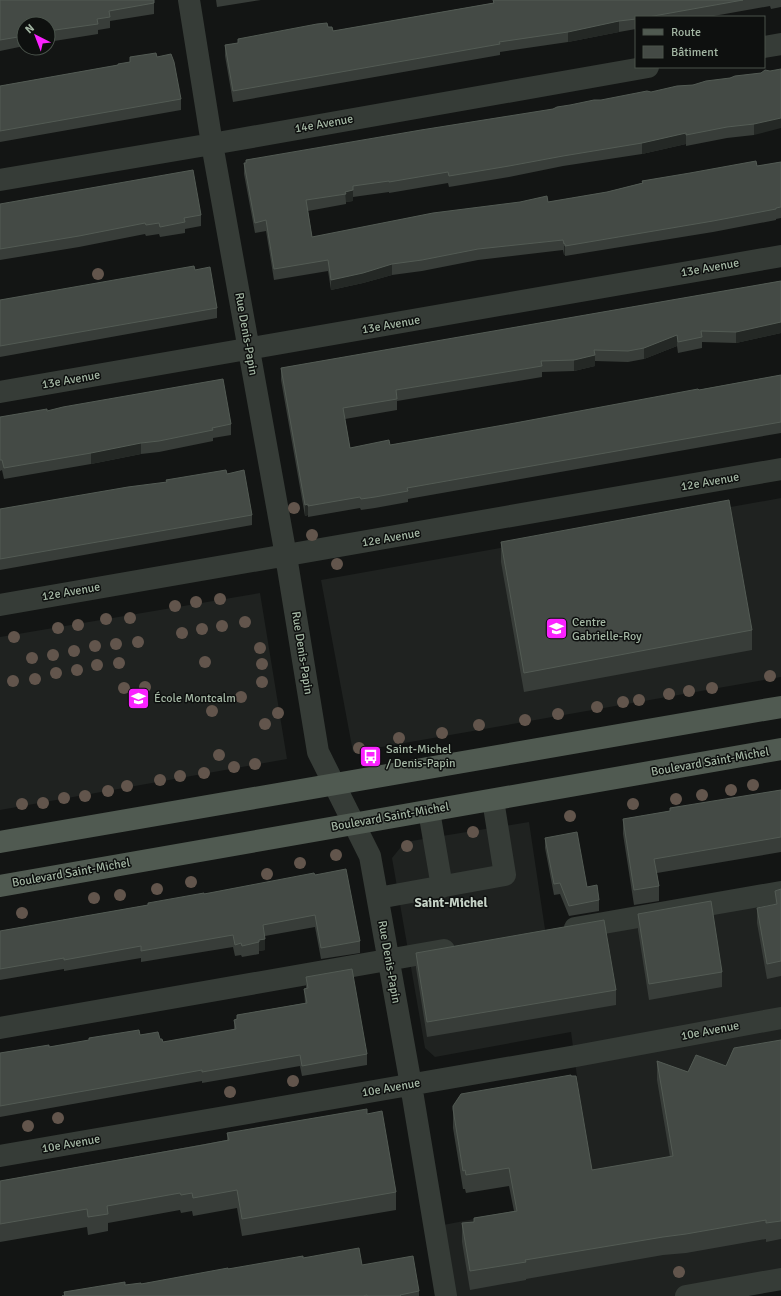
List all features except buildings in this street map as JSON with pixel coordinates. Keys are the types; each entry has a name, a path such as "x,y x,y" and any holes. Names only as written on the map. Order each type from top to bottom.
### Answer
{"main road":[{"path":"0,842 781,707"},
{"name":"Boulevard Saint-Michel","path":"0,886 354,823 781,750"}],"street":[{"name":"Rue Denis-Papin","path":"189,0 212,144 286,556 318,752 370,856 411,1085 446,1296"},
{"path":"765,46 781,44"},
{"name":"14e Avenue","path":"0,180 642,68"},
{"name":"13e Avenue","path":"0,392 781,256"},
{"name":"12e Avenue","path":"0,605 781,469"},
{"path":"378,898 505,875 493,800"},
{"path":"429,810 442,887"},
{"path":"554,931 781,892"},
{"path":"0,1028 460,948"},
{"name":"10e Avenue","path":"0,1156 576,1056 781,1018"},
{"path":"686,1296 781,1279"}],"shaded area":[{"name":"Centre Gabrielle-Roy","path":"781,498 781,677 353,752 321,580"},
{"name":"École Montcalm","path":"260,593 287,759 0,810 0,637"},
{"path":"529,822 546,936 781,899 781,1279 686,1296 446,1296 433,1227 593,1196 571,1032 435,1057 425,1048 392,858 405,842"}],"place":[{"name":"Centre Gabrielle-Roy","path":"556,629"},
{"name":"École Montcalm","path":"138,698"},
{"name":"Saint-Michel / Denis-Papin","path":"371,756"}],"district":[{"name":"Saint-Michel","path":"451,903"}]}
